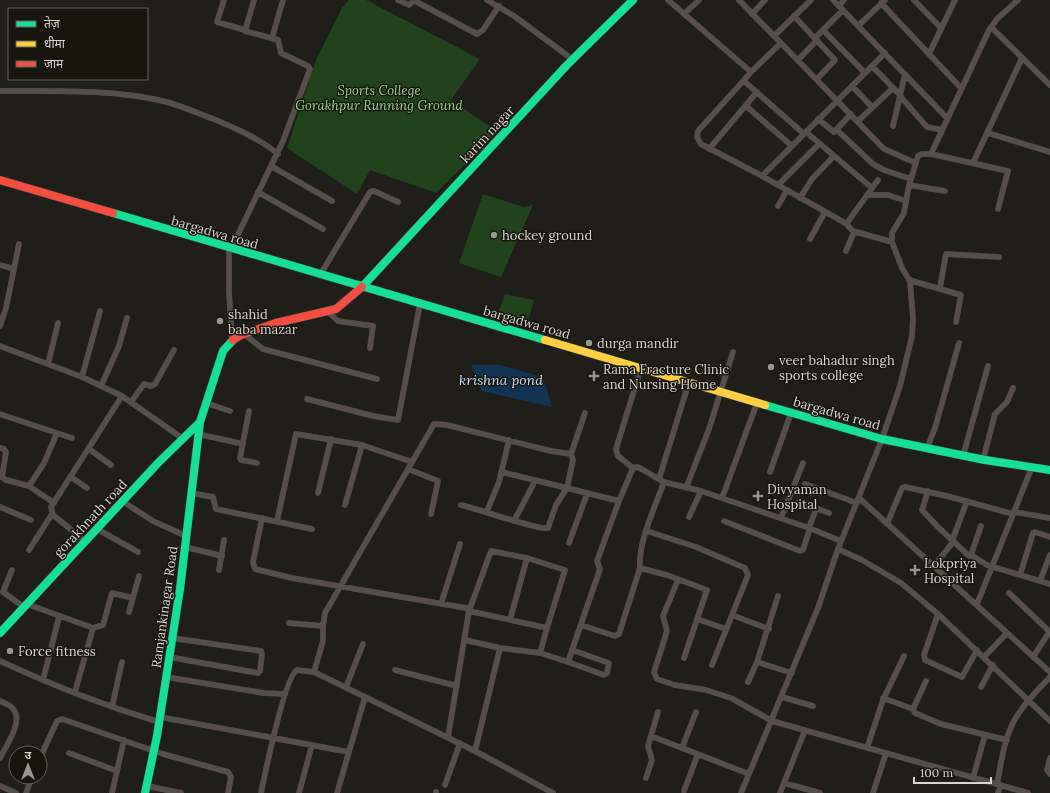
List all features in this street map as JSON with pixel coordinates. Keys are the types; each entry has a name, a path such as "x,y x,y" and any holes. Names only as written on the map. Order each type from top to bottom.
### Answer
{"street":[{"path":"224,0 217,22 245,30 246,32 280,41 281,53 308,66 310,69 278,154 230,249 229,291 232,341 248,338 297,318 332,316 372,326 370,348"},
{"path":"245,30 254,0"},
{"path":"272,38 283,0"},
{"path":"398,0 409,5 415,0 476,34 483,30 498,4"},
{"path":"487,0 498,4 572,59"},
{"name":"karim nagar","path":"332,316 336,309 362,287 572,59 633,0"},
{"path":"668,0 751,72"},
{"path":"684,14 699,0"},
{"path":"739,0 838,100 884,149 916,163"},
{"path":"752,14 765,0"},
{"path":"774,36 811,0"},
{"path":"833,0 947,118"},
{"path":"798,60 841,8 844,0"},
{"path":"914,0 941,28"},
{"path":"929,54 955,0"},
{"path":"932,154 947,118 991,27 997,19 1018,0"},
{"path":"858,26 883,2 961,88"},
{"path":"794,16 835,60 817,79"},
{"path":"991,27 1050,85"},
{"path":"823,30 865,73"},
{"path":"781,42 751,72 698,131 697,137 699,142 709,149 762,176 847,224 853,231 892,242"},
{"path":"762,176 885,53"},
{"path":"973,163 1022,58"},
{"path":"872,66 900,95 927,127 942,130"},
{"path":"893,126 905,74"},
{"path":"744,80 833,157 872,188"},
{"path":"852,86 872,107"},
{"path":"858,121 893,88"},
{"path":"0,91 67,92 155,99 190,110 232,126 266,145 278,154"},
{"path":"709,149 757,92"},
{"path":"746,106 792,146"},
{"path":"818,119 832,131 837,130 851,114"},
{"path":"837,130 873,164 910,182 945,191"},
{"path":"988,133 1050,152"},
{"path":"778,185 819,144"},
{"path":"741,793 818,608 838,549 882,439 900,386 912,336 914,318 909,280 892,242 892,233 904,213 910,182 919,154 932,154 1008,171 998,209"},
{"path":"800,198 812,179 833,157"},
{"path":"271,166 332,201"},
{"name":"bargadwa road","path":"0,180 230,249 882,439 983,460 1050,470"},
{"path":"847,224 878,180"},
{"path":"778,206 787,190"},
{"path":"320,275 370,192 374,191 398,202"},
{"path":"258,192 323,229"},
{"path":"868,195 888,195 906,201"},
{"path":"810,239 825,212"},
{"path":"846,251 854,234 853,231"},
{"path":"0,326 6,308 19,244"},
{"path":"940,288 946,254 1000,257"},
{"path":"0,265 14,269"},
{"path":"909,280 961,295 956,322"},
{"path":"307,399 373,416 398,420 420,304"},
{"path":"82,377 100,311"},
{"path":"101,386 119,346 127,318"},
{"path":"48,364 58,323"},
{"path":"248,338 263,349 377,378"},
{"name":"Ramjankinagar Road","path":"146,789 160,720 185,547 200,422 223,351 232,341"},
{"path":"927,448 935,428 959,343"},
{"path":"0,346 82,377 122,396 182,438"},
{"path":"131,402 144,384 151,386 155,384 174,350"},
{"path":"686,488 709,429 733,352"},
{"path":"963,456 988,366"},
{"path":"641,368 616,449 618,456 633,468 638,467 662,480 722,498 810,528 842,541"},
{"path":"581,625 618,635 640,568 639,559 689,382"},
{"path":"983,460 996,414 1007,402 1013,388"},
{"path":"29,550 52,514 51,510 54,503 122,396"},
{"path":"722,498 757,403"},
{"path":"206,404 230,411"},
{"path":"249,411 240,459 257,463"},
{"path":"461,505 487,511 546,529 550,526 556,505 567,488 573,460 571,454 585,413"},
{"path":"770,472 791,413"},
{"path":"0,414 72,438"},
{"name":"gorakhnath road","path":"0,633 182,438 200,422"},
{"path":"314,672 322,645 325,613 434,424 447,425 551,451 571,454"},
{"path":"28,486 44,463 57,433"},
{"path":"198,434 243,444"},
{"path":"277,521 296,434 362,445 412,462"},
{"path":"318,493 331,439"},
{"path":"487,511 502,472 509,440"},
{"path":"345,505 362,445"},
{"path":"0,448 4,449 6,452 1,477 6,480 28,486 54,503"},
{"path":"89,449 111,465"},
{"path":"781,518 803,463"},
{"path":"977,604 1032,467"},
{"path":"568,662 600,569 597,561 633,468"},
{"path":"408,469 438,482 431,514"},
{"path":"502,472 619,502"},
{"path":"71,477 87,488"},
{"path":"805,484 858,501 888,524 1050,672"},
{"path":"514,520 533,486"},
{"path":"888,524 903,487 1014,513 1050,518"},
{"path":"689,517 701,491"},
{"path":"928,492 922,510 969,556 992,566 1050,584"},
{"path":"191,493 213,497 216,509 312,529"},
{"path":"568,543 587,494"},
{"path":"934,566 953,541 967,501"},
{"path":"122,502 154,521 186,536"},
{"path":"800,502 829,513"},
{"path":"0,507 31,520"},
{"path":"724,521 800,551 803,550 816,509"},
{"path":"52,514 85,541"},
{"path":"262,518 253,562 255,569 292,578 466,608 470,611 547,628"},
{"path":"971,556 981,526"},
{"path":"97,528 138,552"},
{"path":"647,531 696,547 745,568 748,575 712,665"},
{"path":"1020,575 1034,532 1050,537"},
{"path":"220,570 224,540"},
{"path":"441,604 460,544"},
{"path":"185,547 222,556"},
{"path":"838,549 862,560 896,580 938,614 1050,721"},
{"path":"448,737 470,611 491,551 527,558 565,570 540,653"},
{"path":"1040,581 1050,556"},
{"path":"510,620 527,558"},
{"path":"640,568 659,573 706,590 698,619 684,658"},
{"path":"12,570 3,592 26,605 93,628 104,623 112,593 133,598"},
{"path":"130,612 139,576"},
{"path":"678,580 663,616 667,631 654,672 655,677 675,685 706,690 731,698 772,721 1020,792 1028,793"},
{"path":"1009,594 1050,631 1033,657"},
{"path":"748,682 769,629 778,596"},
{"path":"938,614 924,655 925,660 962,677 977,650"},
{"path":"732,615 769,629"},
{"path":"43,680 59,617"},
{"path":"698,619 726,629"},
{"path":"289,623 323,626"},
{"path":"75,692 93,628"},
{"path":"984,657 1007,632"},
{"path":"169,657 258,673 260,671 261,651 172,638"},
{"path":"464,640 500,648 540,653 604,674 607,673 610,666 609,663 572,650"},
{"path":"346,687 363,644"},
{"path":"476,751 500,648"},
{"path":"866,748 883,698 904,656"},
{"path":"0,661 43,680 112,707 160,720 275,738 349,752"},
{"path":"112,707 122,662"},
{"path":"757,662 792,673"},
{"path":"980,687 993,665"},
{"path":"395,670 456,686"},
{"path":"261,793 284,694 294,671 314,672 346,687 476,751 553,793"},
{"path":"166,677 264,693 284,694"},
{"path":"998,793 1007,740 1014,721 1029,700 1050,677"},
{"path":"914,709 926,681"},
{"path":"337,793 365,697"},
{"path":"782,697 813,706"},
{"path":"883,698 914,709 915,713 930,720 1007,740"},
{"path":"0,701 12,708 16,718 14,729 0,758"},
{"path":"646,778 652,760 648,748 658,712"},
{"path":"682,748 696,712"},
{"path":"46,745 59,719 207,768 228,772 231,777 228,793"},
{"path":"780,793 805,730"},
{"path":"973,778 985,735"},
{"path":"651,736 749,774"},
{"path":"112,793 124,740"},
{"path":"445,785 460,743"},
{"path":"299,793 312,745"},
{"path":"69,753 117,771"},
{"path":"872,793 886,753"},
{"path":"684,791 698,754"},
{"path":"1050,758 1047,770 1050,774"},
{"path":"784,783 804,791 820,793"},
{"path":"0,786 9,792 16,793"},
{"path":"536,793 538,786"},
{"path":"146,789 181,793"}],"green space":[{"name":"Sports College Gorakhpur Running Ground","path":"349,0 366,0 480,59 451,100 498,132 436,193 370,170 357,194 287,148 316,60 342,8"},
{"name":"hockey ground","path":"483,194 524,207 533,205 501,277 459,263"},
{"path":"505,294 534,300 528,322 498,313"}],"water":[{"name":"krishna pond","path":"471,365 500,365 543,377 552,407 482,391"}],"traffic: fast":[{"path":"362,287 567,65 633,0"},
{"path":"113,213 545,340"},
{"path":"145,793 157,736 180,589 200,422 223,351 233,340"},
{"path":"765,405 882,439 985,460 1050,470"},
{"path":"0,633 158,463 200,422"}],"traffic: slow":[{"path":"545,340 765,405"}],"traffic: jam":[{"path":"0,180 113,213"},
{"path":"233,340 241,335 276,323 336,309 362,287"}],"place":[{"name":"hockey ground","path":"494,235"},
{"name":"shahid baba mazar","path":"220,321"},
{"name":"durga mandir","path":"589,343"},
{"name":"veer bahadur singh sports college","path":"771,367"},
{"name":"Rama Fracture Clinic and Nursing Home","path":"594,376"},
{"name":"Divyaman Hospital","path":"758,496"},
{"name":"Lokpriya Hospital","path":"915,570"},
{"name":"Force fitness","path":"10,651"}]}
